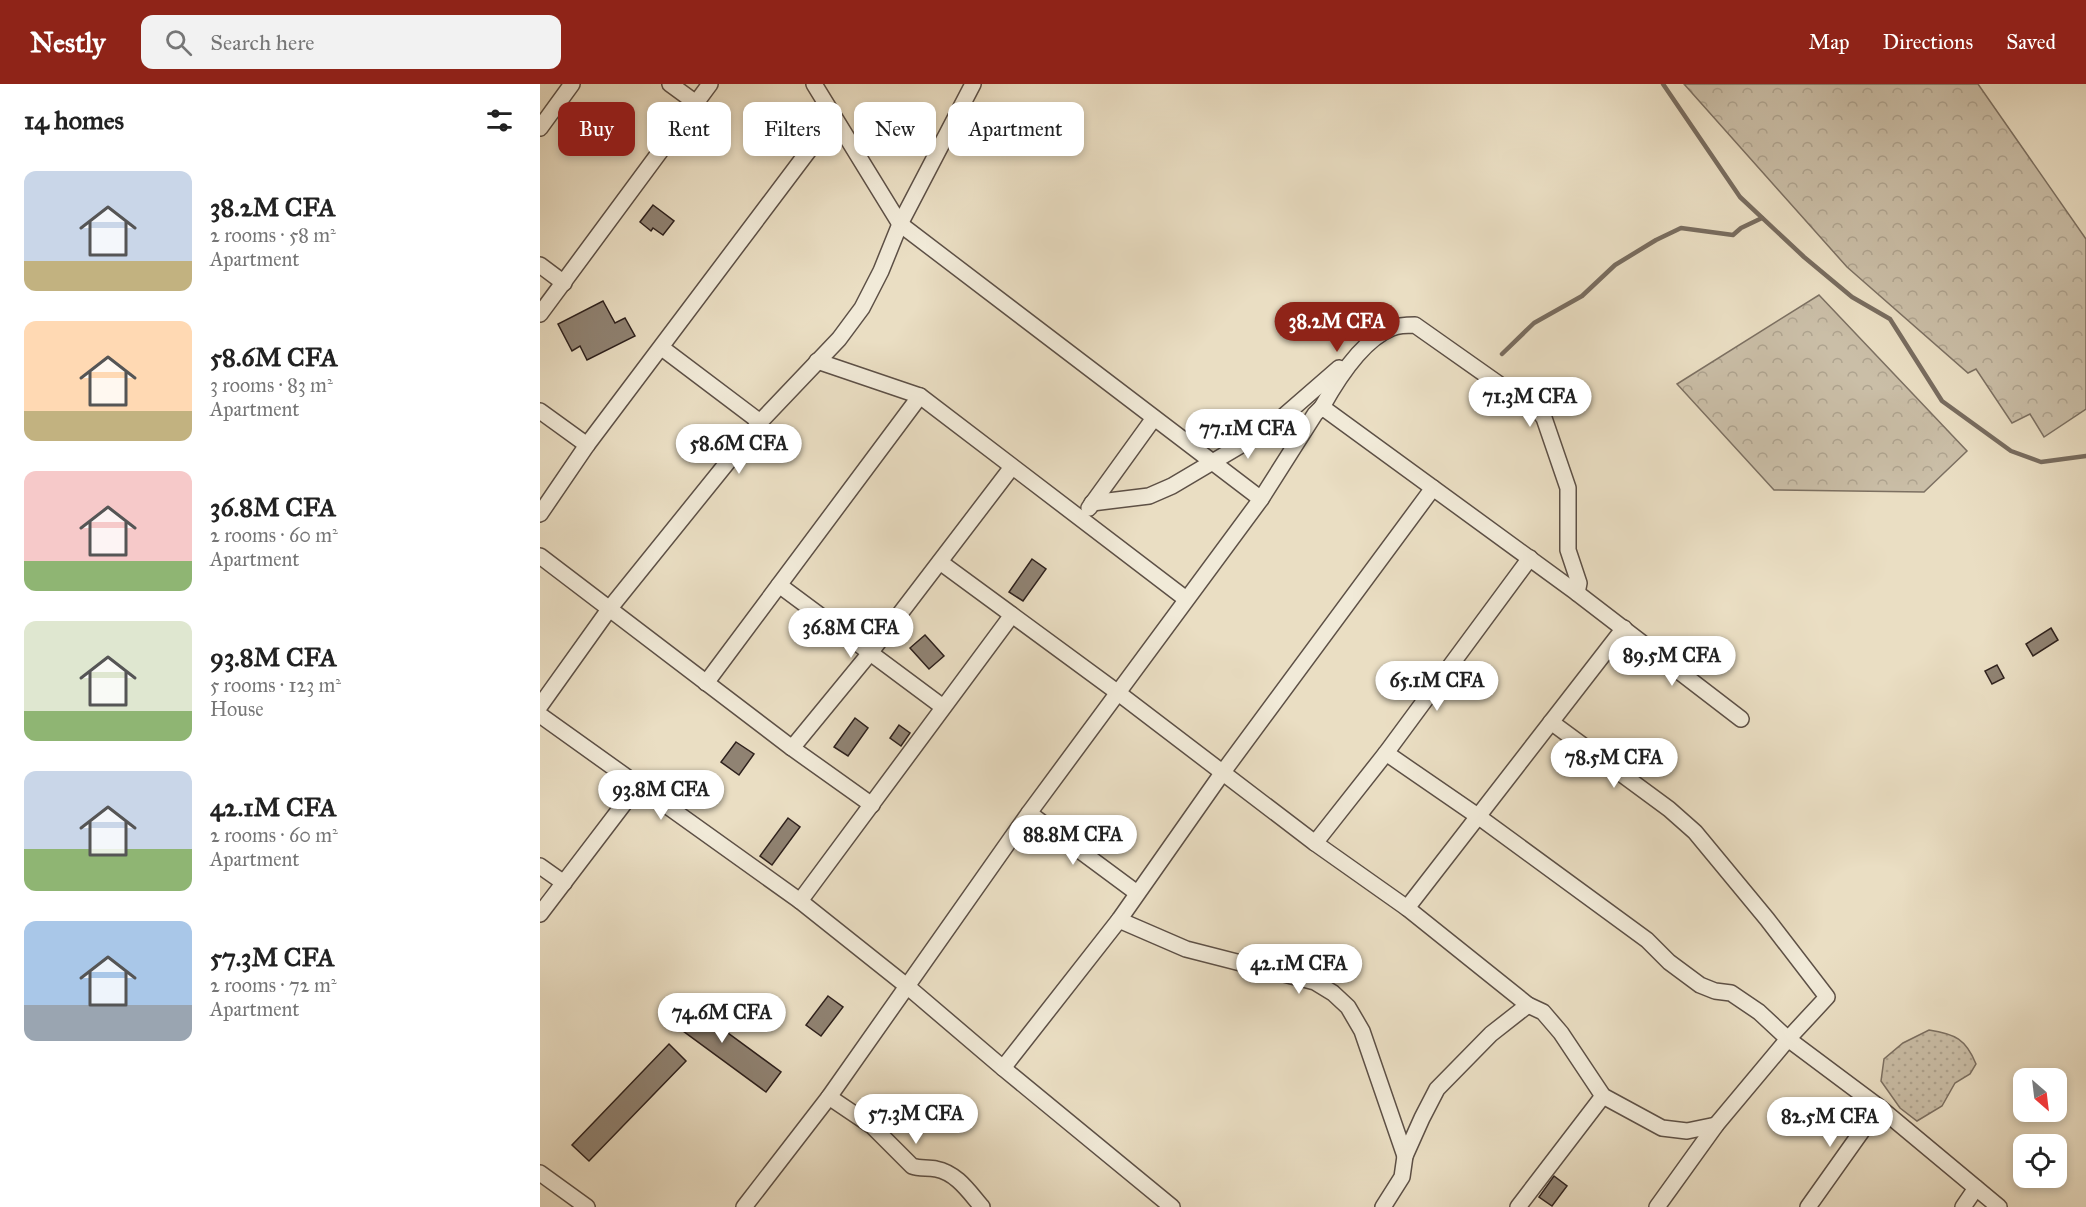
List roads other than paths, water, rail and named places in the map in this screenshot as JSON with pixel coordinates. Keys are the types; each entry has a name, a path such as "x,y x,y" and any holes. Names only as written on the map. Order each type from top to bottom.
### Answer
{"street":[{"path":"540,128 572,84"},
{"path":"670,84 695,102"},
{"path":"697,102 710,84"},
{"path":"814,84 825,102"},
{"path":"540,706 610,608 760,422 839,339 862,308 881,271 900,224 973,84"},
{"path":"842,130 900,224 1261,499"},
{"path":"540,314 657,156"},
{"path":"540,514 587,445 805,156"},
{"path":"540,265 564,283"},
{"path":"1092,503 1149,496 1172,486 1270,428 1332,375 1363,344 1393,327 1415,325 1544,418 1568,488 1568,550 1579,583 1577,593"},
{"path":"744,1207 829,1097 1029,813 1261,499 1350,364 1373,340"},
{"path":"662,348 760,422"},
{"path":"817,361 920,396 1186,599"},
{"path":"706,682 920,396"},
{"path":"1322,407 1530,558 1741,719"},
{"path":"540,411 587,445"},
{"path":"1081,520 1154,418"},
{"path":"792,748 870,653 1012,467"},
{"path":"1003,1068 1119,920 1223,772 1433,488"},
{"path":"540,556 792,748 872,805"},
{"path":"1315,843 1386,753 1530,558"},
{"path":"940,562 1118,692 1315,843 1407,908 1528,1005 1543,1012 1561,1033 1603,1096 1662,1128 1687,1131 1716,1125"},
{"path":"779,585 943,707"},
{"path":"800,901 1012,615"},
{"path":"1407,908 1624,628"},
{"path":"540,715 800,901 908,987 1172,1207"},
{"path":"1551,722 1669,809 1695,832 1808,970 1827,997 1788,1039 1716,1125 1657,1207"},
{"path":"1386,753 1479,817 1647,940 1669,962 1700,985 1715,991 1731,993 1759,1012 1788,1039 1879,1107 1999,1207"},
{"path":"540,914 639,784"},
{"path":"1029,813 1137,893"},
{"path":"540,866 564,883"},
{"path":"1119,920 1186,949 1315,982 1333,993 1348,1007 1362,1031 1405,1156"},
{"path":"1383,1207 1402,1177 1405,1156 1437,1089 1491,1034 1528,1005"},
{"path":"1518,1207 1603,1096"},
{"path":"829,1097 872,1126 912,1167 933,1168 949,1173 982,1207"},
{"path":"1808,1207 1879,1107"},
{"path":"540,1173 571,1202 587,1207"},
{"path":"1963,1207 1976,1188"}],"waterway":[{"path":"1663,84 1740,197 1804,257 1852,297 1890,319 1942,401 2011,451 2041,462 2086,456"},
{"path":"1502,354 1534,323 1582,296 1615,265 1656,240 1681,228 1733,235 1741,228 1762,218"}]}
